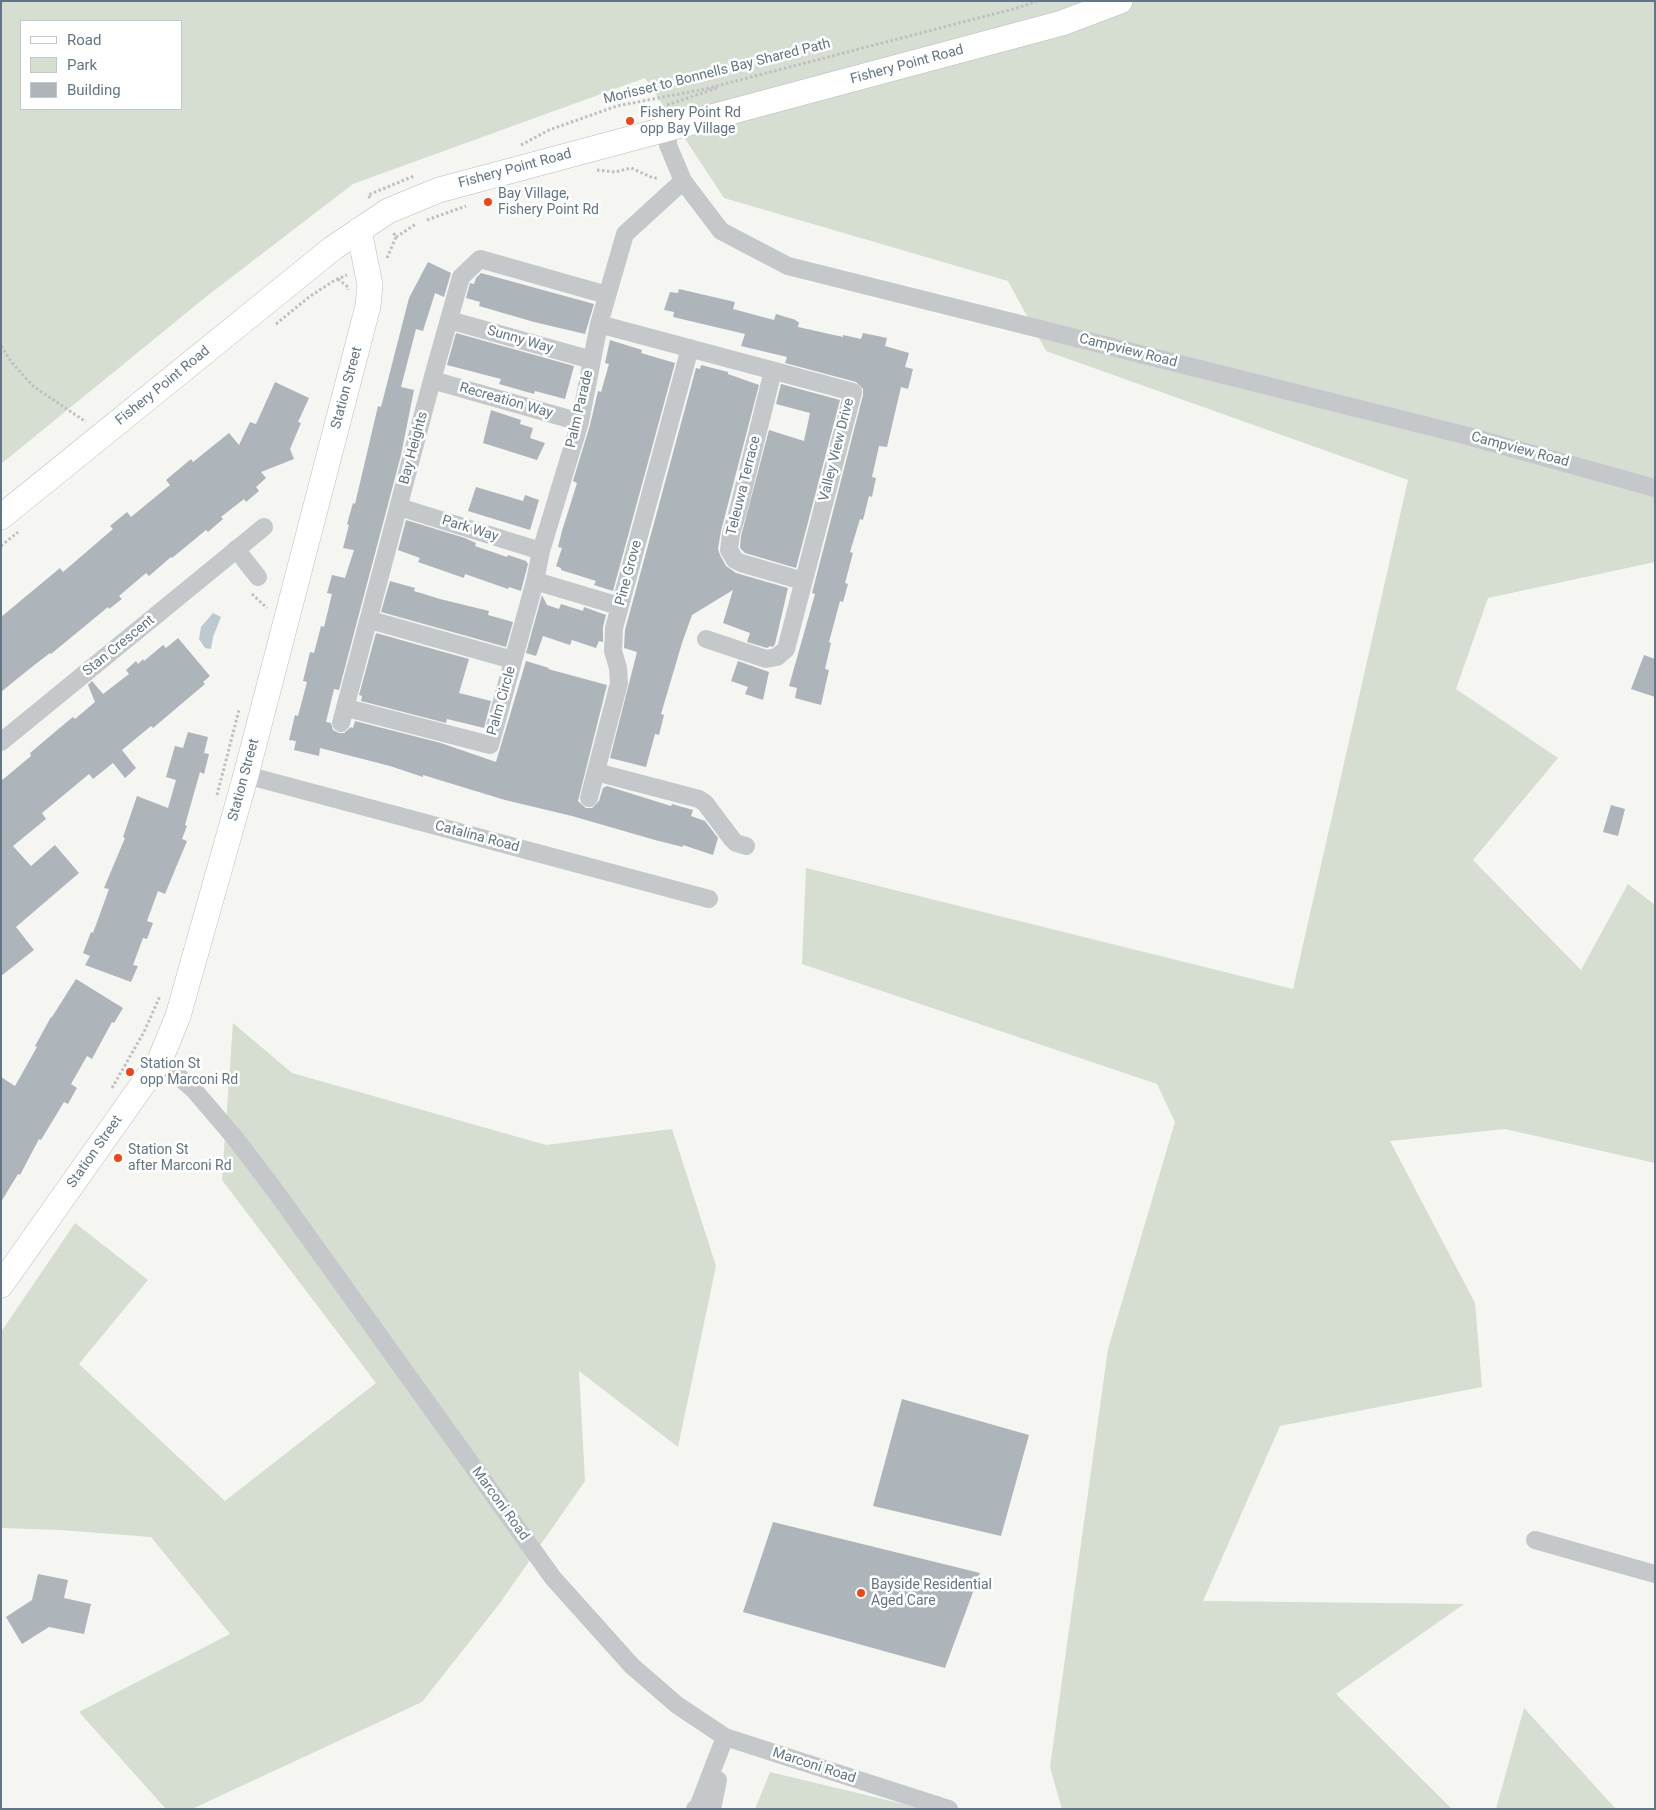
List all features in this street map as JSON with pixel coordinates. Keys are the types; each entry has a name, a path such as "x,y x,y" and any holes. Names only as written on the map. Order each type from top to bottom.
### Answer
{"main road":[{"name":"Fishery Point Road","path":"1,517 326,254 381,215 396,207 439,190 1062,23 1120,1"},
{"name":"Station Street","path":"1,1285 160,1060 178,1016 246,775 368,306 370,285 359,230"}],"street":[{"name":"Campview Road","path":"668,128 668,145 683,181 721,231 788,266 1464,435 1655,488"},
{"name":"Palm Parade","path":"513,660 535,581 541,550 580,422 599,324 625,234 683,181"},
{"name":"Bay Heights","path":"370,620 432,380 461,277 480,259 607,294"},
{"name":"Sunny Way","path":"449,320 592,360"},
{"name":"Valley View Drive","path":"599,324 852,392 786,649 777,658 766,659 706,639"},
{"name":"Pine Grove","path":"589,798 619,683 618,668 613,652 614,628 690,348"},
{"name":"Teleuwa Terrace","path":"773,371 731,534 729,550 735,560 741,564 804,581"},
{"name":"Recreation Way","path":"432,380 580,422"},
{"name":"Park Way","path":"399,507 541,550"},
{"name":"Stan Crescent","path":"1,742 264,527"},
{"path":"236,549 254,584"},
{"path":"535,581 619,606"},
{"name":"Palm Circle","path":"370,620 513,660 490,745 344,716 370,620"},
{"path":"596,772 699,799 705,803 732,840 746,846"},
{"name":"Catalina Road","path":"246,775 709,899"},
{"name":"Marconi Road","path":"160,1060 181,1077 204,1100 274,1188 554,1578 632,1666 677,1705 726,1737 949,1809"},
{"path":"1535,1540 1655,1574"},
{"path":"695,1809 698,1807 726,1737"},
{"path":"712,1809 726,1737"}],"path":[{"name":"Morisset to Bonnells Bay Shared Path","path":"520,145 549,130 617,106 705,89 1017,8 1037,1"},
{"path":"591,170 615,172 631,168 653,178 659,178"},
{"path":"396,237 368,195 420,174"},
{"path":"426,220 469,205"},
{"path":"271,327 338,279 386,259 396,237 417,223"},
{"path":"338,279 348,287 348,294"},
{"path":"1,346 12,364 33,386 103,434"},
{"path":"1,546 24,528"},
{"path":"254,584 267,608 269,598"},
{"path":"215,801 240,709"},
{"path":"112,1089 144,1032 163,991"}],"green space":[{"path":"1,1 1655,1 1655,562 1488,598 1456,689 1558,758 1473,860 1581,970 1628,884 1655,905 1655,1163 1505,1129 1390,1141 1475,1303 1482,1387 1280,1426 1203,1601 1464,1604 1336,1694 1452,1809 1062,1809 1050,1767 1108,1349 1175,1122 1157,1084 802,964 806,868 1293,989 1408,480 1046,351 1008,281 724,198 645,78 353,184 207,296 1,464"},
{"path":"233,1023 292,1073 546,1145 672,1129 716,1266 678,1447 579,1371 585,1481 500,1603 422,1702 192,1809 166,1809 79,1712 230,1634 151,1537 60,1530 1,1528 1,1332 75,1223 148,1280 79,1364 225,1501 376,1383 222,1180"},
{"path":"1524,1708 1616,1809 1496,1809"},
{"path":"770,1772 924,1809 755,1809"}],"shaded area":[{"path":"213,613 221,617 213,637 211,649 205,648 199,639 201,627"}],"building":[{"path":"428,262 451,273 444,297 435,293 423,331 416,329 401,387 414,390 401,455 339,690 334,689 326,722 331,723 333,730 339,733 344,733 351,727 353,728 355,721 441,743 496,762 526,661 607,685 578,801 586,808 592,808 599,801 603,788 607,786 671,806 672,804 693,810 691,816 705,821 718,838 713,855 683,845 683,847 655,840 572,816 505,800 423,775 423,777 390,766 320,748 319,756 294,750 296,741 289,740 295,715 298,716 307,682 303,681 310,652 314,653 321,626 324,627 332,594 327,593 332,575 345,578 354,550 343,548 349,525 347,524 353,503 355,504 378,406 381,407 409,298"},
{"path":"481,273 594,304 585,334 479,306 480,302 466,298 470,283 474,284 476,278"},
{"path":"679,289 735,302 733,309 774,320 776,314 796,320 799,322 798,327 843,337 843,335 861,339 863,333 887,338 885,346 909,353 905,367 913,369 908,389 901,387 887,447 879,446 872,477 876,478 872,497 869,496 863,520 860,519 850,552 853,553 845,583 848,584 843,602 840,601 829,642 831,643 825,669 829,670 821,705 795,698 797,688 789,686 815,594 812,593 863,389 856,382 785,363 787,357 741,346 745,334 673,317 674,312 664,310 670,292 678,293"},
{"path":"456,333 574,366 565,399 535,391 534,394 499,384 501,379 447,365"},
{"path":"610,340 642,350 641,353 675,363 613,591 594,585 596,581 561,570 561,568 556,566 562,548 558,547 562,531 577,483 573,481 598,391 601,392 609,364 605,363"},
{"path":"701,365 728,372 728,374 759,385 721,531 718,549 720,555 726,566 736,573 788,588 773,647 767,648 747,642 750,633 723,623 733,590 692,615 661,714 664,715 659,735 655,734 646,767 610,758 637,652 624,648 625,630 696,368 700,369"},
{"path":"275,382 309,398 298,422 301,423 290,449 294,459 261,472 266,478 256,487 259,491 246,502 244,499 221,517 223,519 208,532 206,530 149,576 146,573 119,596 122,599 109,609 108,607 1,692 1,617 60,568 63,572 113,529 110,526 127,512 131,517 170,485 166,480 191,459 193,462 229,433 239,445 250,422 256,424"},
{"path":"781,384 840,400 796,568 745,553 740,548 741,536 769,430 804,441 810,413 776,404"},
{"path":"491,410 521,420 520,424 533,428 530,438 545,443 537,460 483,443"},
{"path":"476,487 523,501 525,495 539,500 530,530 468,511"},
{"path":"406,520 465,538 476,543 475,546 507,557 508,555 526,561 528,564 521,591 509,587 508,589 465,574 464,578 418,562 420,558 398,550"},
{"path":"390,581 415,588 414,591 440,599 489,611 488,615 513,622 506,647 381,612"},
{"path":"542,595 547,605 559,609 561,604 583,611 584,607 606,615 603,627 603,642 599,641 596,648 572,640 570,645 543,636 536,656 526,653"},
{"path":"376,633 469,659 459,693 491,701 484,728 447,719 446,723 361,701 362,696 359,695"},
{"path":"178,638 210,676 203,682 205,684 153,728 151,726 122,750 136,768 125,778 113,763 93,779 89,774 42,813 46,819 13,846 31,866 55,845 79,873 16,927 34,950 1,976 1,781 31,756 30,753 62,726 73,717 75,719 95,702 88,685 92,681 103,694 129,674 126,670 136,661 138,664 143,659 144,661 163,645 166,648"},
{"path":"1644,655 1655,659 1655,697 1631,689"},
{"path":"738,661 769,672 763,700 745,694 748,687 731,681"},
{"path":"188,732 208,737 204,753 209,754 204,774 200,772 185,825 187,826 182,839 187,841 165,894 158,891 147,921 153,923 147,939 143,938 133,965 138,966 131,982 85,965 90,956 83,953 91,932 93,933 109,889 104,888 125,838 123,837 137,796 168,808 176,780 166,777 175,746 183,748"},
{"path":"1611,805 1625,809 1618,836 1603,832"},
{"path":"76,979 123,1008 114,1023 112,1022 92,1059 87,1056 71,1084 77,1088 68,1104 64,1102 41,1140 39,1139 20,1175 18,1174 1,1202 1,1077 15,1086 51,1017"},
{"path":"902,1399 1029,1435 1001,1536 873,1506"},
{"name":"Bayside Residential Aged Care","path":"773,1522 980,1573 945,1668 743,1612"},
{"path":"38,1574 68,1580 64,1598 91,1604 84,1634 49,1627 22,1644 6,1617 32,1600"}],"place":[{"name":"Fishery Point Rd opp Bay Village","path":"630,121"},
{"name":"Bay Village, Fishery Point Rd","path":"488,202"},
{"name":"Station St opp Marconi Rd","path":"130,1072"},
{"name":"Station St after Marconi Rd","path":"118,1158"},
{"name":"Bayside Residential Aged Care","path":"861,1593"}]}
